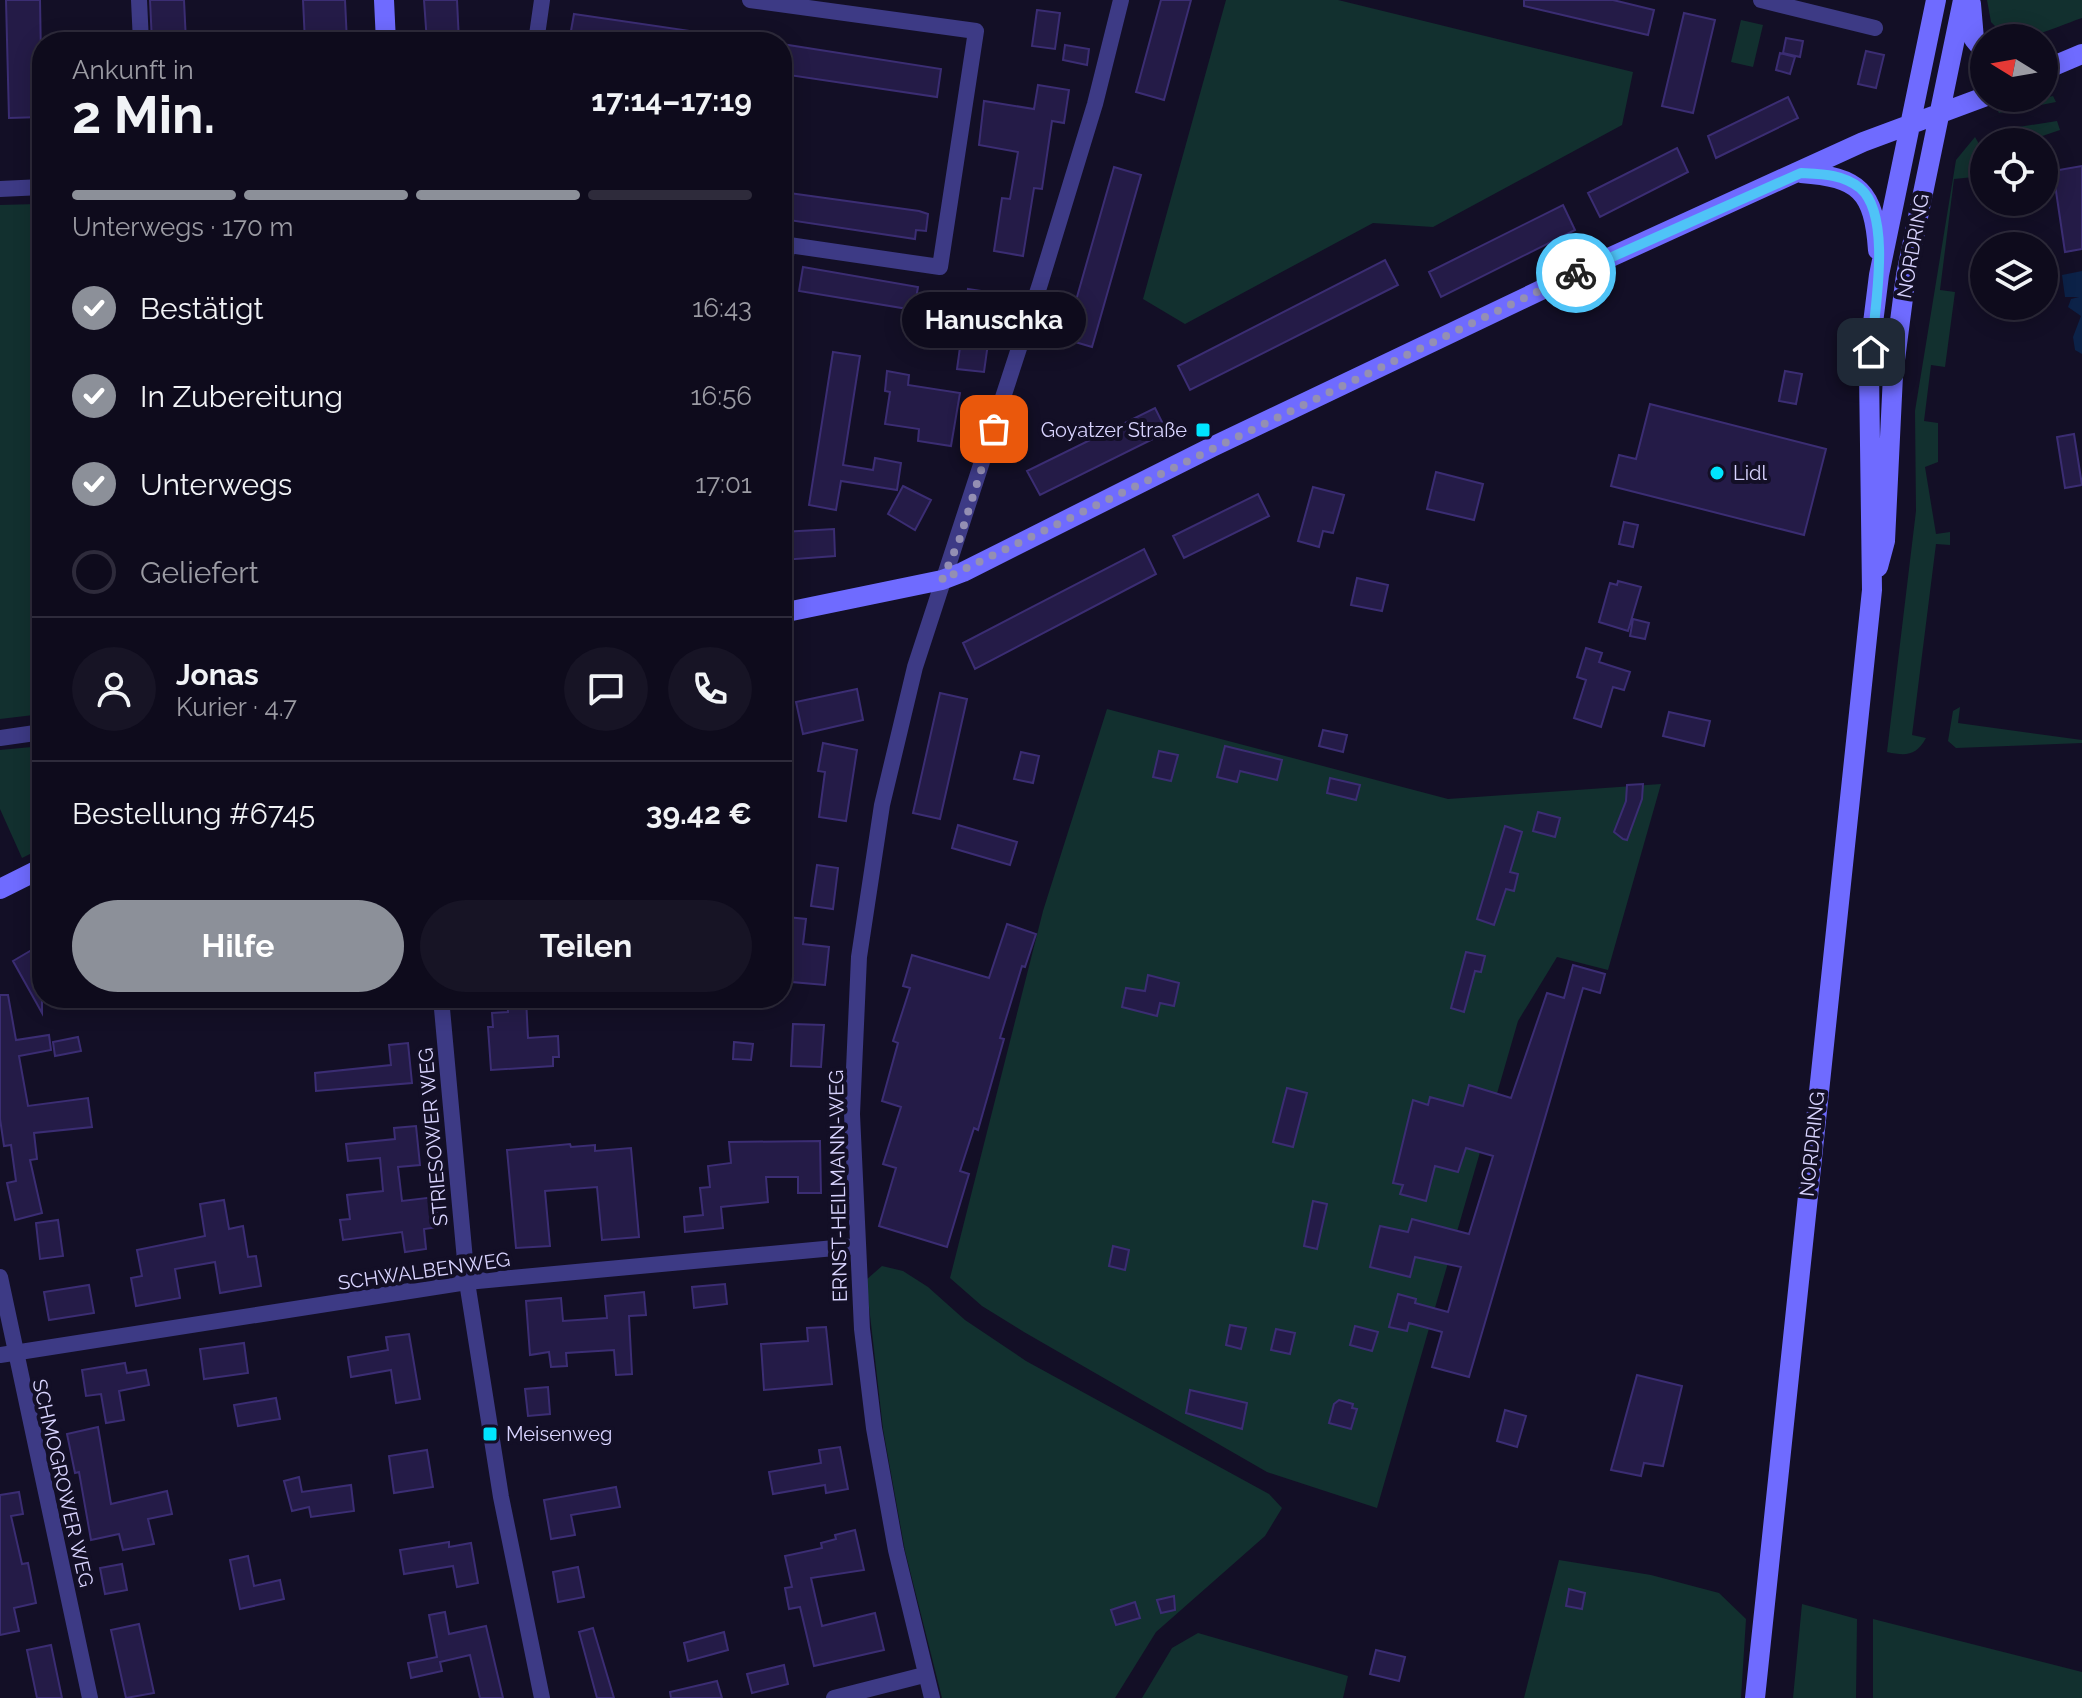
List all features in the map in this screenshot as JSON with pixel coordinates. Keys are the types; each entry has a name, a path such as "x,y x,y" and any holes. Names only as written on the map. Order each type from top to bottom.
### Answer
{"main road":[{"path":"384,0 386,32"},
{"name":"NORDRING","path":"1755,1698 1872,590 1869,372 1879,275 1936,0"},
{"name":"NORDRING","path":"1872,590 1885,541 1893,375 1906,275 1963,0"},
{"path":"1970,24 1971,0"},
{"path":"2058,62 2082,54"},
{"path":"792,611 942,580 1602,261 1801,173 1863,142 1970,102"},
{"path":"1801,173 1837,177 1860,188 1871,203 1879,275"},
{"path":"0,889 32,873"}],"street":[{"path":"139,0 141,32"},
{"path":"537,32 542,0"},
{"path":"750,0 976,31 940,267 792,245"},
{"path":"942,580 959,541 1040,284 1095,104 1121,0"},
{"path":"1761,0 1875,28"},
{"path":"0,189 32,187"},
{"name":"ERNST-HEILMANN-WEG","path":"932,1698 896,1550 874,1428 856,1246 852,1114 859,957 882,805 915,667 942,580"},
{"path":"0,738 32,733"},
{"name":"STRIESOWER WEG","path":"442,1008 467,1282 498,1482 542,1698"},
{"name":"SCHWALBENWEG","path":"7,1354 467,1282 856,1246"},
{"name":"SCHMOGROWER WEG","path":"0,1277 7,1354 90,1698"},
{"path":"834,1698 924,1675"}],"green space":[{"path":"1226,0 1338,0 1633,72 1622,125 1433,227 1373,223 1185,324 1143,299"},
{"path":"1987,0 2082,0 2082,18 2058,27 2058,24 1991,22"},
{"path":"1741,20 1763,25 1753,67 1731,62"},
{"path":"2057,121 2060,130 2058,128 2012,128"},
{"path":"1970,143 1970,177 1954,179 1940,290 1955,292 1945,367 1931,365 1924,421 1938,423 1938,462 1925,467 1936,534 1950,532 1950,545 1936,544 1912,735 1926,738 1914,751 1894,753 1887,752 1916,511 1915,411 1956,160"},
{"path":"32,204 32,715 0,719 0,205"},
{"path":"1960,707 1958,723 2082,740 2082,743 1956,748 1948,741 1953,711"},
{"path":"1107,709 1448,799 1661,784 1608,970 1557,957 1518,1021 1377,1508 1267,1472 1024,1332 982,1306 950,1278 1043,911"},
{"path":"32,747 32,853 22,858 0,809 0,750"},
{"path":"882,1266 903,1271 928,1287 965,1320 1026,1361 1269,1494 1282,1508 1265,1536 1156,1632 1115,1698 942,1698 905,1551 883,1429 866,1280"},
{"path":"1559,1560 1651,1575 1719,1593 1746,1619 1741,1698 1524,1698"},
{"path":"1802,1604 1857,1619 1856,1698 1793,1698"},
{"path":"1873,1619 2082,1672 2082,1698 1873,1698"},
{"path":"1198,1633 1348,1676 1343,1698 1142,1698 1172,1648"}],"water":[{"path":"2082,271 2082,354 2075,350 2073,337 2081,316 2068,307 2071,299 2079,297 2065,297 2062,275"}],"building":[{"path":"6,0 40,0 41,32 32,32 32,117 9,118"},
{"path":"150,0 184,0 186,32 152,32"},
{"path":"303,0 345,0 347,32 305,32"},
{"path":"424,0 457,0 459,32 426,32"},
{"path":"1161,0 1191,0 1164,100 1136,92"},
{"path":"1524,0 1613,0 1654,10 1648,35 1524,6"},
{"path":"1037,10 1060,13 1055,49 1032,46"},
{"path":"1684,13 1715,20 1693,113 1662,106"},
{"path":"574,14 697,32 571,32"},
{"path":"1786,38 1803,41 1800,57 1783,53"},
{"path":"1065,45 1089,49 1087,65 1063,60"},
{"path":"792,46 941,69 937,97 792,75"},
{"path":"1866,51 1884,55 1876,88 1858,84"},
{"path":"1780,53 1795,57 1790,74 1776,70"},
{"path":"1038,85 1069,90 1064,123 1052,121 1042,189 1034,188 1023,256 994,251 1002,198 1010,199 1018,152 979,145 984,101 1034,109"},
{"path":"1788,97 1798,118 1716,158 1708,136"},
{"path":"1677,148 1688,172 1600,217 1588,193"},
{"path":"2082,166 2082,249 2065,252 2058,205 2058,170"},
{"path":"1114,167 1141,175 1092,347 1065,339"},
{"path":"792,193 928,214 926,231 916,230 915,239 792,221"},
{"path":"1563,205 1575,230 1441,297 1429,272"},
{"path":"1385,260 1398,285 1190,390 1178,366"},
{"path":"803,267 918,287 914,310 799,291"},
{"path":"968,289 995,293 984,372 957,369"},
{"path":"833,352 860,356 843,465 873,470 875,458 901,463 897,490 841,481 836,510 809,505"},
{"path":"887,371 909,375 908,385 960,393 951,446 918,441 919,429 885,424 890,392 885,391"},
{"path":"1785,371 1802,374 1796,404 1779,401"},
{"name":"Lidl","path":"1650,404 1826,449 1804,535 1611,486 1619,455 1636,459"},
{"path":"1155,408 1167,432 1040,495 1027,471"},
{"path":"2074,434 2082,485 2065,488 2057,437"},
{"path":"1436,472 1483,484 1474,520 1427,509"},
{"path":"903,486 931,500 915,530 888,514"},
{"path":"1313,487 1344,495 1333,533 1323,531 1319,547 1298,541"},
{"path":"1258,494 1269,516 1184,558 1173,536"},
{"path":"1624,522 1638,525 1633,547 1619,544"},
{"path":"834,529 835,556 792,559 792,531"},
{"path":"1144,549 1156,574 975,669 963,643"},
{"path":"1357,578 1388,585 1382,611 1351,605"},
{"path":"1618,581 1641,587 1628,631 1599,622 1610,583 1617,585"},
{"path":"1633,619 1649,623 1645,639 1630,636"},
{"path":"1586,648 1602,653 1599,662 1630,672 1624,690 1613,687 1601,727 1574,718 1586,680 1577,677"},
{"path":"857,689 863,720 803,734 796,702"},
{"path":"940,693 967,699 940,819 913,813"},
{"path":"1669,712 1710,721 1704,746 1663,736"},
{"path":"1323,730 1347,735 1343,752 1319,746"},
{"path":"823,743 857,750 846,821 819,817 825,772 818,771"},
{"path":"1225,746 1282,760 1277,780 1240,771 1237,782 1217,777"},
{"path":"1159,751 1178,755 1171,781 1153,777"},
{"path":"1021,752 1039,756 1033,783 1014,779"},
{"path":"1330,778 1360,785 1356,800 1327,793"},
{"path":"1643,784 1642,799 1627,840 1623,839 1614,832 1626,801 1627,785"},
{"path":"1538,812 1560,818 1555,837 1533,831"},
{"path":"958,825 1017,842 1010,865 952,848"},
{"path":"1505,826 1522,832 1510,872 1518,874 1514,891 1506,889 1494,925 1477,919"},
{"path":"817,865 838,868 833,909 811,906"},
{"path":"792,918 806,919 803,944 829,947 825,985 792,982"},
{"path":"1007,924 1036,934 1025,967 1022,966 1000,1038 1004,1039 978,1130 974,1128 960,1171 969,1174 947,1247 879,1226 896,1168 883,1164 901,1107 882,1101 898,1043 893,1041 910,988 903,986 912,955 989,978"},
{"path":"32,950 32,995 13,961"},
{"path":"1466,952 1485,956 1481,972 1475,971 1464,1012 1451,1008"},
{"path":"1573,965 1605,974 1600,993 1583,988 1469,1377 1432,1367 1442,1332 1409,1323 1407,1331 1389,1327 1398,1294 1416,1299 1415,1303 1448,1312 1461,1267 1415,1257 1410,1277 1370,1267 1380,1226 1408,1232 1412,1219 1469,1234 1493,1156 1466,1148 1458,1172 1435,1166 1426,1201 1400,1194 1403,1185 1393,1183 1413,1100 1428,1105 1430,1097 1463,1106 1469,1085 1511,1098 1547,993 1564,998"},
{"path":"1148,975 1179,983 1174,1006 1160,1003 1157,1016 1122,1007 1126,988 1145,991"},
{"path":"0,995 8,995 16,1040 49,1035 51,1050 19,1056 28,1106 88,1098 92,1127 34,1133 37,1159 30,1160 42,1213 15,1220 7,1183 16,1181 11,1145 4,1146 0,1119"},
{"path":"508,1008 526,1008 528,1038 558,1036 559,1057 553,1057 553,1066 491,1070 488,1027 493,1027 492,1013 508,1012"},
{"path":"793,1024 824,1025 821,1067 791,1066"},
{"path":"78,1037 81,1051 55,1056 53,1042"},
{"path":"734,1042 753,1044 751,1060 733,1059"},
{"path":"408,1043 412,1083 316,1091 315,1073 391,1065 389,1045"},
{"path":"1287,1088 1307,1093 1293,1147 1273,1142"},
{"path":"416,1126 420,1165 398,1167 402,1201 435,1197 439,1227 424,1229 426,1249 405,1252 402,1232 343,1240 340,1220 350,1219 347,1195 383,1191 380,1158 348,1161 346,1144 395,1139 394,1128"},
{"path":"820,1141 821,1193 798,1193 798,1177 766,1177 768,1202 721,1207 723,1228 685,1232 684,1217 703,1215 700,1188 710,1187 708,1166 731,1163 729,1142"},
{"path":"570,1144 571,1147 595,1145 595,1151 631,1148 639,1237 602,1240 597,1187 545,1191 550,1246 516,1248 507,1150"},
{"path":"224,1200 229,1229 243,1226 248,1257 256,1256 261,1286 220,1293 215,1262 175,1269 180,1298 136,1306 131,1278 142,1276 137,1250 205,1236 200,1204"},
{"path":"1313,1201 1327,1204 1317,1249 1304,1246"},
{"path":"58,1220 63,1256 40,1259 36,1223"},
{"path":"1113,1246 1129,1250 1125,1270 1109,1266"},
{"path":"725,1284 727,1304 694,1308 692,1287"},
{"path":"89,1285 94,1313 49,1320 44,1292"},
{"path":"644,1292 646,1315 629,1316 632,1374 616,1375 614,1350 566,1353 567,1366 551,1367 549,1352 530,1355 526,1301 561,1298 563,1321 607,1318 605,1296"},
{"path":"1230,1325 1246,1328 1241,1349 1226,1345"},
{"path":"1355,1326 1378,1332 1372,1351 1350,1345"},
{"path":"826,1327 832,1384 764,1390 761,1344 808,1341 807,1328"},
{"path":"1276,1329 1295,1333 1290,1354 1271,1350"},
{"path":"409,1334 420,1399 396,1403 391,1370 351,1377 348,1357 388,1350 386,1337"},
{"path":"244,1343 248,1373 204,1379 200,1349"},
{"path":"125,1363 127,1373 146,1370 149,1385 119,1391 124,1420 106,1423 101,1394 86,1396 82,1370"},
{"path":"1637,1375 1682,1386 1663,1466 1644,1463 1641,1476 1611,1470"},
{"path":"548,1387 550,1414 528,1416 525,1389"},
{"path":"1190,1390 1247,1403 1242,1429 1186,1413"},
{"path":"276,1398 280,1419 238,1426 234,1405"},
{"path":"1339,1400 1353,1404 1352,1408 1357,1409 1351,1429 1329,1423 1334,1404"},
{"path":"1505,1410 1526,1416 1517,1447 1497,1441"},
{"path":"98,1427 111,1504 167,1491 172,1514 148,1519 154,1544 123,1550 119,1534 91,1540 79,1472 75,1473 67,1434"},
{"path":"840,1447 848,1489 826,1493 825,1485 773,1494 769,1472 821,1463 819,1450"},
{"path":"427,1450 433,1487 394,1493 389,1456"},
{"path":"299,1477 302,1492 351,1485 354,1511 311,1517 309,1507 292,1511 284,1481"},
{"path":"616,1487 620,1507 571,1515 575,1535 551,1539 544,1500"},
{"path":"19,1492 23,1514 11,1516 22,1564 28,1563 36,1603 14,1608 19,1631 0,1635 0,1495"},
{"path":"855,1530 864,1570 811,1578 822,1626 875,1613 884,1650 814,1666 800,1607 789,1609 785,1588 792,1587 785,1556 822,1548 821,1543 836,1539 835,1535"},
{"path":"449,1542 449,1547 471,1543 478,1583 457,1587 453,1566 404,1574 400,1550"},
{"path":"248,1556 254,1586 280,1580 284,1599 240,1609 230,1560"},
{"path":"122,1564 127,1590 105,1594 100,1568"},
{"path":"578,1567 584,1597 558,1602 553,1572"},
{"path":"1569,1589 1585,1593 1582,1609 1566,1606"},
{"path":"1174,1596 1175,1610 1161,1613 1157,1600"},
{"path":"1135,1602 1140,1618 1116,1625 1111,1610"},
{"path":"445,1612 449,1634 486,1626 503,1698 480,1698 470,1655 440,1662 442,1671 411,1678 408,1663 437,1657 429,1615"},
{"path":"139,1624 154,1693 126,1698 111,1630"},
{"path":"593,1628 614,1698 597,1698 579,1632"},
{"path":"724,1632 728,1650 688,1661 684,1643"},
{"path":"51,1645 62,1698 37,1698 27,1650"},
{"path":"1376,1650 1405,1657 1399,1681 1370,1674"},
{"path":"784,1665 788,1684 752,1693 747,1674"},
{"path":"717,1681 722,1698 671,1698 670,1692"}],"way so far":[{"path":"994,429 959,541 942,580 1576,273"}],"place":[{"name":"Hanuschka","path":"994,429"},
{"name":"Goyatzer Straße","path":"1203,430"},
{"name":"Lidl","path":"1717,473"},
{"name":"Meisenweg","path":"490,1434"}],"route":[{"path":"1576,273 1801,173 1842,178 1860,188 1871,203 1877,236 1879,275 1871,352"}]}
